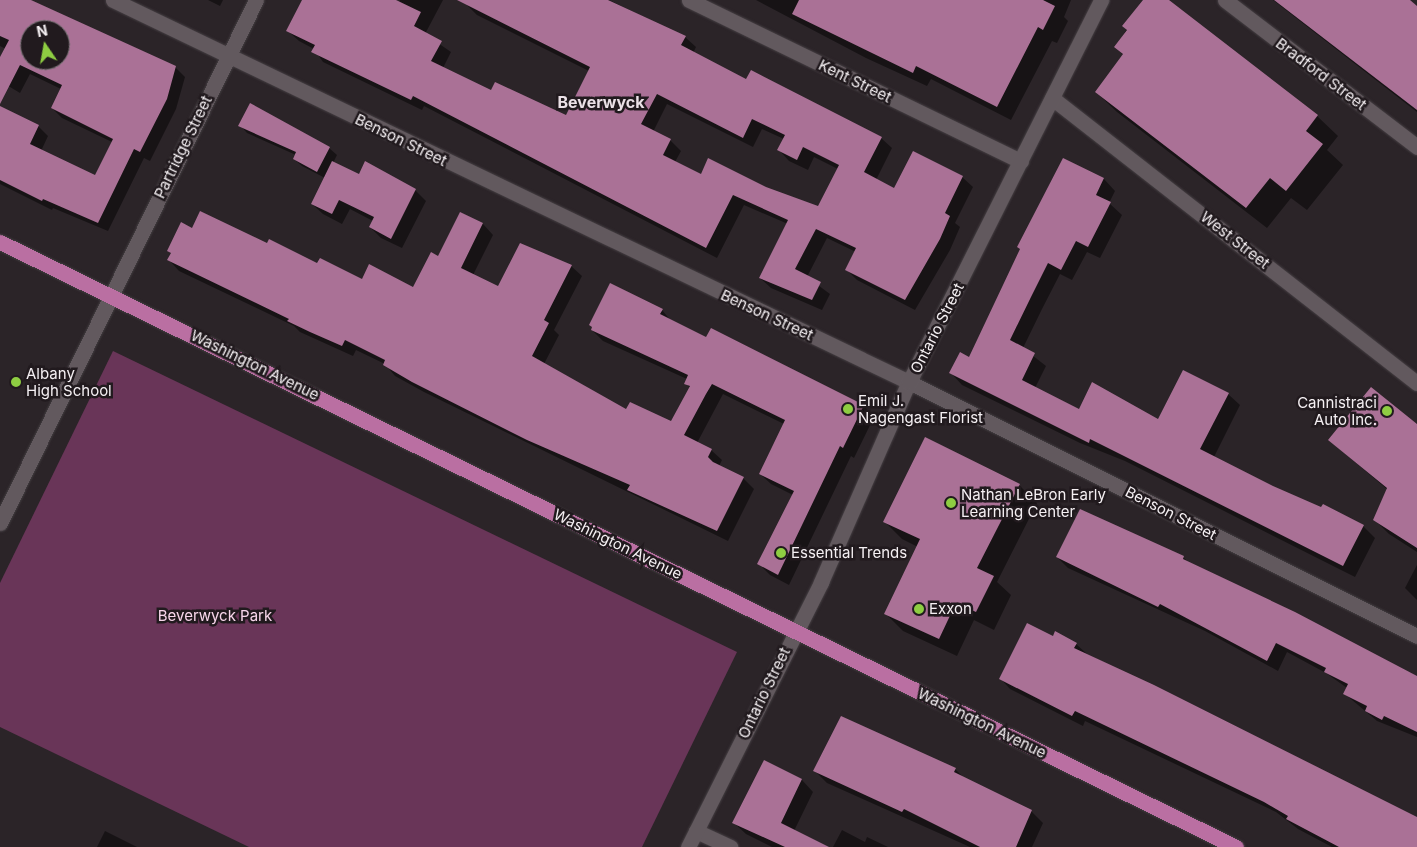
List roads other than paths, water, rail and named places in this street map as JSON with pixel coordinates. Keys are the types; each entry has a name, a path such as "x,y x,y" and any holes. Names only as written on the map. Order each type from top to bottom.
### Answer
{"main road":[{"name":"Washington Avenue","path":"0,242 1236,847"}],"street":[{"name":"Benson Street","path":"113,0 909,382 1417,636"},
{"name":"Partridge Street","path":"0,523 256,0"},
{"name":"Kent Street","path":"689,0 1021,161"},
{"name":"Ontario Street","path":"688,847 794,630 821,582 909,382 1100,0"},
{"name":"Bradford Street","path":"1225,0 1417,147"},
{"name":"West Street","path":"1052,98 1417,383"},
{"path":"696,830 731,847"}],"place":[{"name":"Albany High School","path":"16,382"},
{"name":"Emil J. Nagengast Florist","path":"848,409"},
{"name":"Cannistraci Auto Inc.","path":"1387,411"},
{"name":"Nathan LeBron Early Learning Center","path":"951,503"},
{"name":"Essential Trends","path":"781,553"},
{"name":"Exxon","path":"919,609"}],"district":[{"name":"Beverwyck","path":"601,102"}],"park label":[{"name":"Beverwyck Park","path":"215,616"}]}
